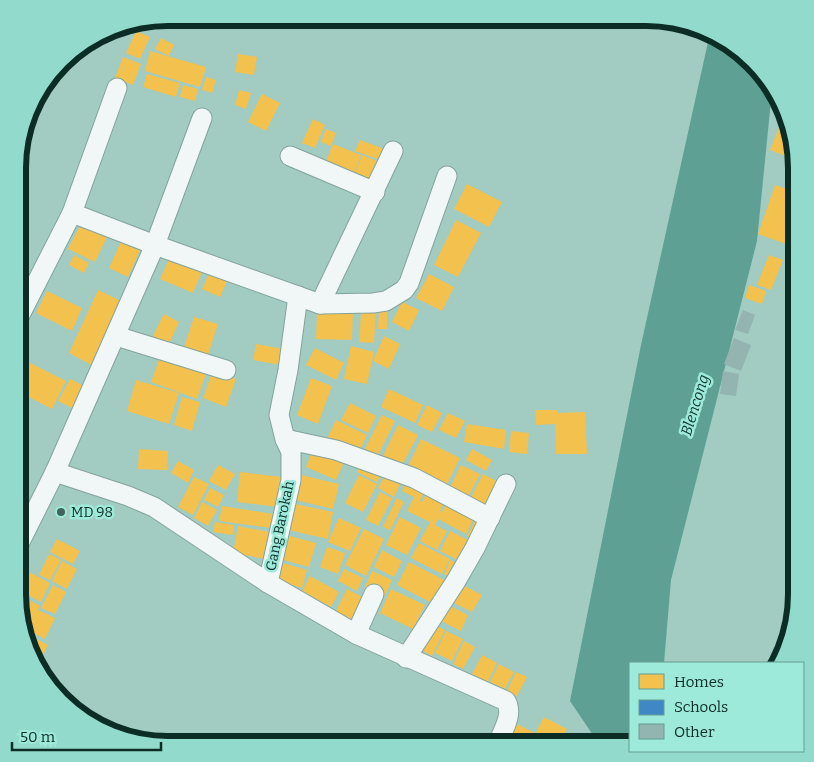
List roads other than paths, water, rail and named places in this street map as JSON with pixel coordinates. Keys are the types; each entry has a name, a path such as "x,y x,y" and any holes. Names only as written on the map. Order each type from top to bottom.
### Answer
{"street":[{"path":"26,303 72,213 117,88"},
{"path":"27,528 55,472 155,245 202,118"},
{"path":"320,304 394,152"},
{"path":"290,156 375,192"},
{"path":"72,213 320,304 373,303 386,301 404,290 409,283 447,176"},
{"name":"Gang Barokah","path":"268,583 291,480 291,452 285,439 279,415 288,370 298,296"},
{"path":"116,336 226,370"},
{"path":"285,439 336,450 414,478 490,518"},
{"path":"55,472 128,496 154,507 268,583 356,634 406,658 506,701 509,707 508,714 501,735"},
{"path":"406,658 456,581 506,484"},
{"path":"356,634 374,594"}],"water":[{"name":"Blencong","path":"708,41 739,61 753,75 771,101 757,241 671,580 664,662 629,662 629,735 593,735 570,701 641,345"}],"place":[{"name":"MD 98","path":"61,512"}]}
